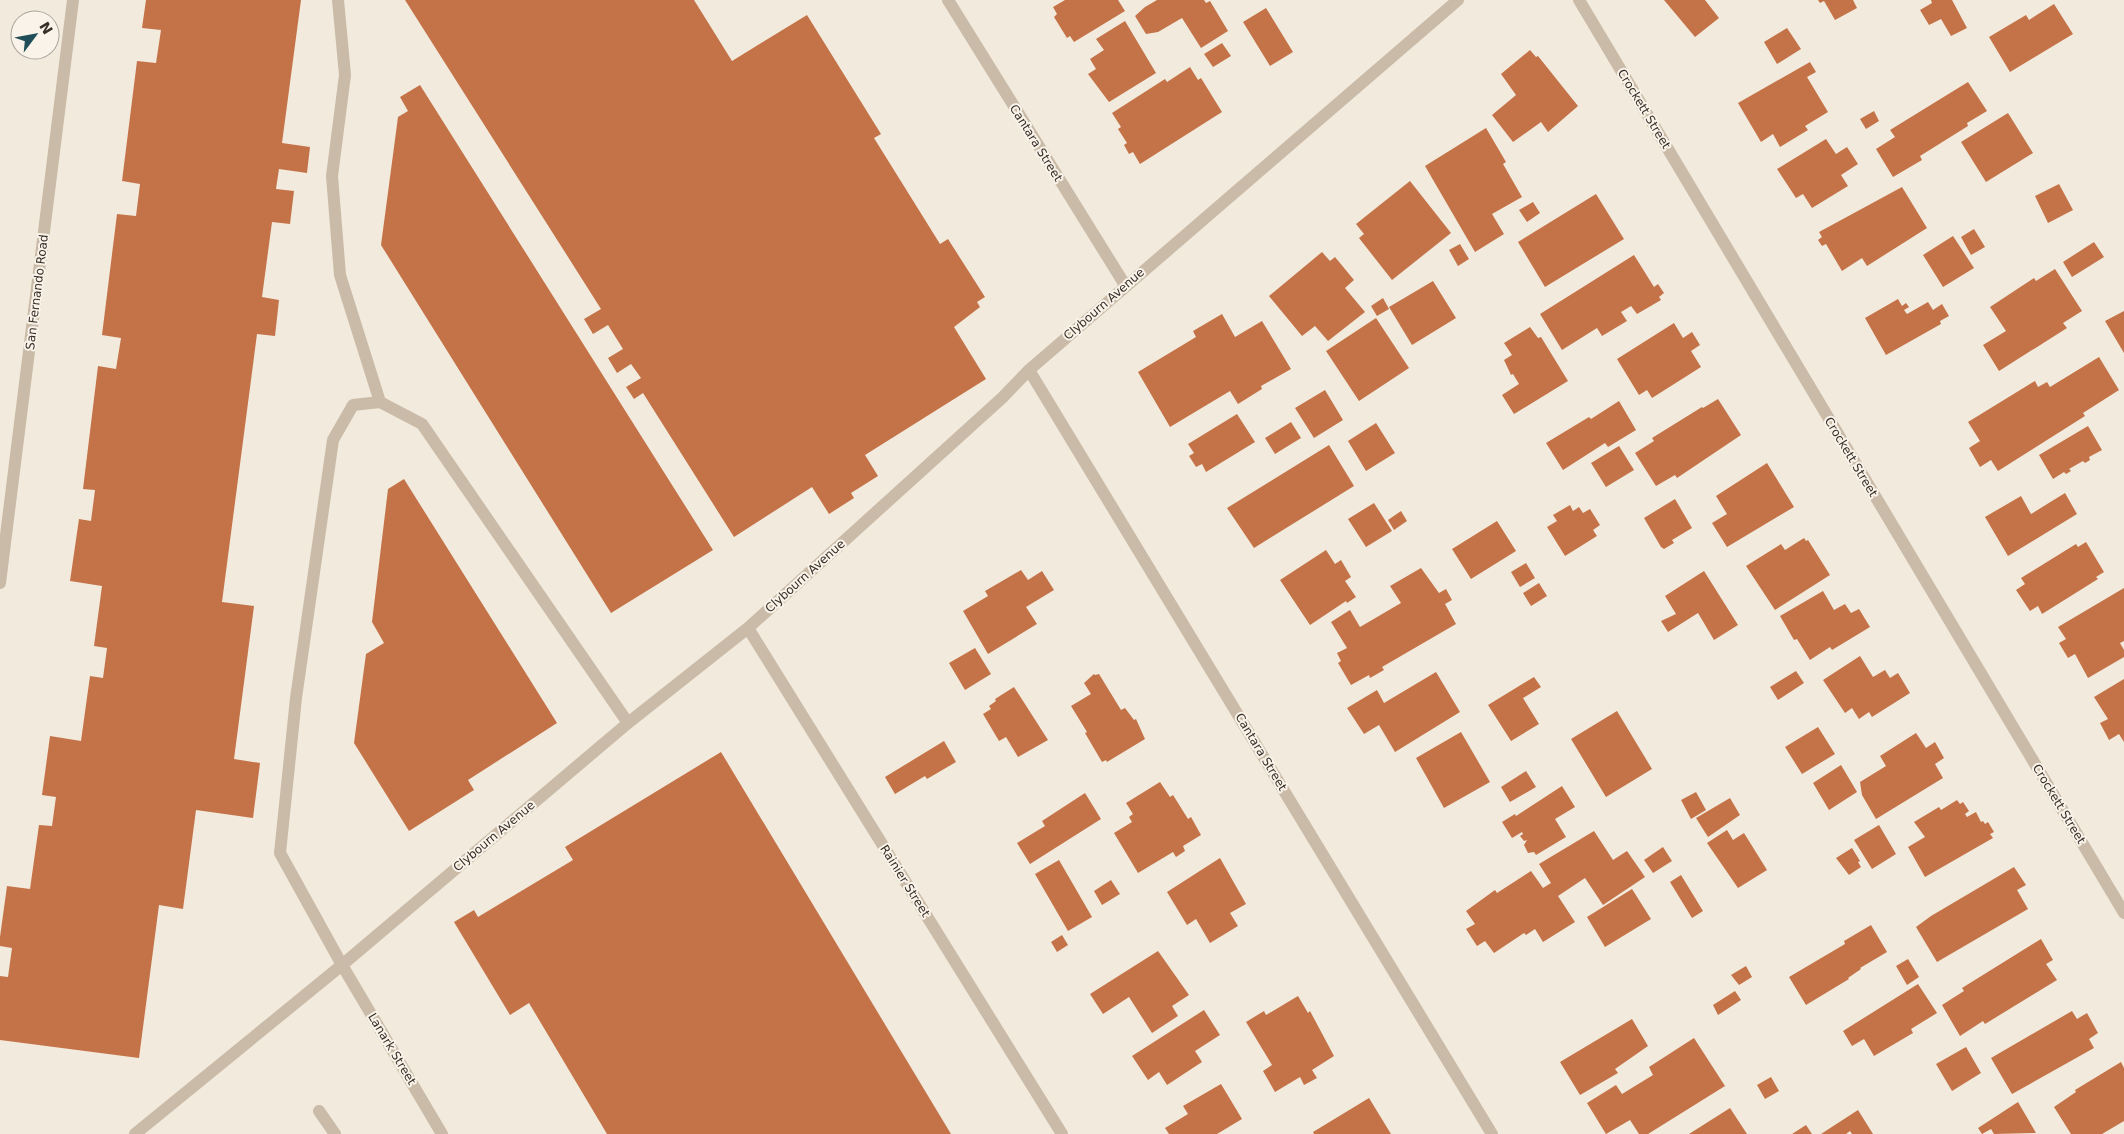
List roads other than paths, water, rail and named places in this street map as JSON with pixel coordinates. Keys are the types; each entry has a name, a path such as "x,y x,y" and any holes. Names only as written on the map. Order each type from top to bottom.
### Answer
{"street":[{"name":"San Fernando Road","path":"0,583 73,0"},
{"path":"338,0 345,75 332,176 340,274 380,402 422,424 628,723"},
{"name":"Cantara Street","path":"948,0 1125,285"},
{"name":"Clybourn Avenue","path":"135,1134 342,965 628,723 748,628 1002,398 1029,370 1125,285 1458,0"},
{"name":"Crockett Street","path":"1579,0 2124,913"},
{"name":"Cantara Street","path":"1029,370 1492,1134"},
{"name":"Lanark Street","path":"380,402 353,405 333,440 296,698 280,853 342,965 442,1134"},
{"name":"Rainier Street","path":"748,628 1062,1134"},
{"path":"320,1110 336,1134"}]}
